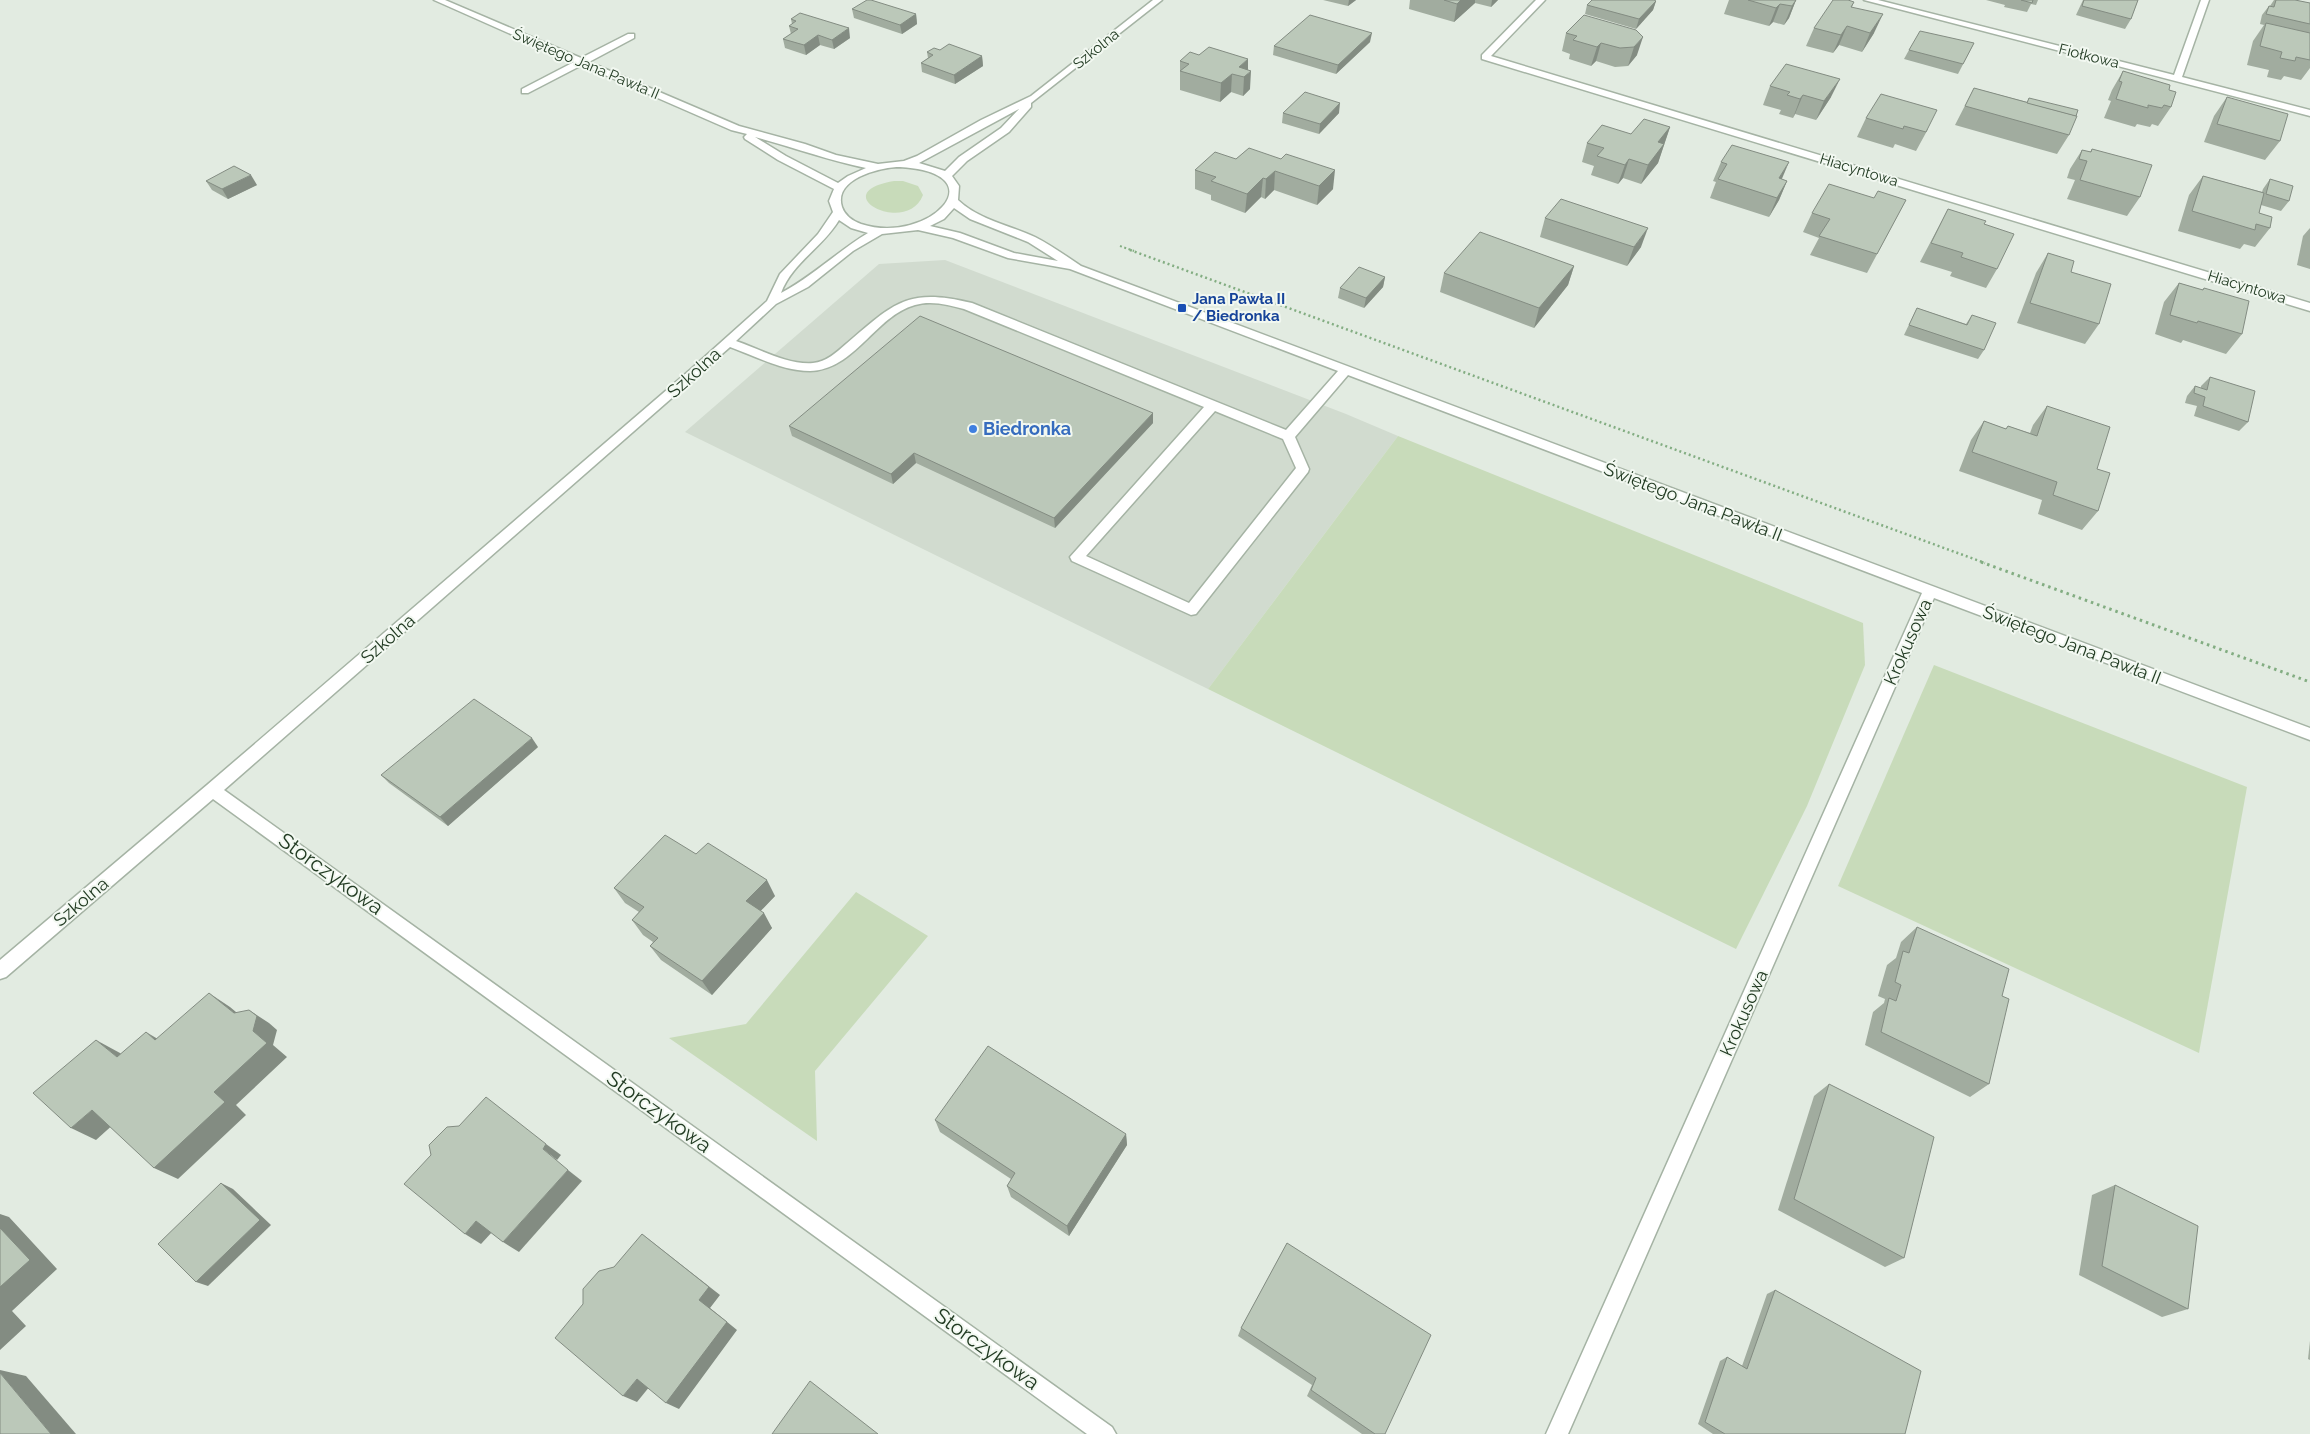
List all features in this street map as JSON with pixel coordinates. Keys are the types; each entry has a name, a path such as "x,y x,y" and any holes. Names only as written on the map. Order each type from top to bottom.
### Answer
{"street":[{"name":"Świętego Jana Pawła II","path":"438,0 735,128 801,146 833,158 877,167"},
{"name":"Szkolna","path":"946,176 963,159 1005,130 1034,98 1158,0"},
{"name":"Hiacyntowa","path":"1542,0 1485,57 2310,306"},
{"name":"Fiołkowa","path":"1868,0 2310,113"},
{"path":"2177,79 2205,0"},
{"path":"525,91 631,36"},
{"name":"Szkolna","path":"906,164 921,158 984,122 1034,98"},
{"name":"Świętego Jana Pawła II","path":"735,128 782,158 840,188"},
{"path":"906,164 936,170 946,176 953,184 955,192 954,201 946,212 934,221 898,231 879,231 847,221 838,212 835,200 840,188 848,179 877,167 906,164"},
{"name":"Świętego Jana Pawła II","path":"954,201 961,209 974,217 1032,240 1077,268"},
{"name":"Szkolna","path":"772,302 776,285 787,271 822,238 838,212"},
{"name":"Świętego Jana Pawła II","path":"917,227 956,235 1012,256 1077,268 1930,592 2310,734"},
{"name":"Szkolna","path":"0,971 213,790 694,374 772,302 804,285 849,249 879,231"},
{"path":"728,342 795,365 821,365 835,359 896,308 922,299 939,299 968,306 1213,405 1288,436 1303,469 1191,610 1077,557 1213,405"},
{"path":"1288,436 1346,370"},
{"name":"Krokusowa","path":"1558,1434 1930,592"},
{"name":"Storczykowa","path":"213,790 1104,1434"}],"path":[{"path":"1112,243 2310,682"}],"shaded area":[{"path":"945,260 1346,414 1398,436 1208,689 685,432 879,264"}],"green space":[{"path":"894,181 903,181 918,186 923,195 914,207 902,212 888,212 876,208 868,202 866,194 874,187"},
{"path":"1398,436 1863,623 1865,665 1807,806 1736,949 1208,689"},
{"path":"1934,665 2247,787 2199,1053 1838,886"},
{"path":"856,892 928,936 815,1071 817,1141 669,1038 746,1024"}],"building":[{"path":"867,0 916,14 900,25 852,9"},
{"path":"1444,0 1461,0 1457,4"},
{"path":"1592,0 1656,1 1639,19 1587,5"},
{"path":"1748,0 1796,0 1792,6 1780,4 1776,8"},
{"path":"1833,0 1848,0 1854,2 1851,7 1883,14 1870,33 1847,26 1841,35 1814,28"},
{"path":"2021,0 2033,0 2032,3"},
{"path":"2084,0 2138,0 2131,19 2082,6"},
{"path":"2276,0 2295,0 2310,3 2310,24 2266,14 2269,6 2274,7"},
{"path":"800,13 849,28 832,40 818,35 804,45 783,39 798,29 789,26 796,21 791,19"},
{"path":"1310,15 1372,33 1338,65 1274,46"},
{"path":"1584,15 1636,30 1643,37 1634,47 1620,48 1601,43 1597,47 1573,40 1577,36 1566,33"},
{"path":"2266,23 2310,33 2310,60 2296,57 2295,61 2280,58 2282,52 2260,46"},
{"path":"1920,31 1974,43 1963,64 1909,50"},
{"path":"949,44 982,56 954,75 921,63 933,55 927,52 934,48 940,50"},
{"path":"1209,47 1248,59 1239,67 1251,71 1244,77 1232,74 1221,83 1180,71 1189,64 1180,61 1190,52 1199,55"},
{"path":"1786,64 1840,79 1824,101 1803,95 1800,99 1787,95 1790,92 1770,86"},
{"path":"2123,71 2170,85 2169,90 2176,92 2171,107 2164,105 2162,108 2148,105 2148,108 2116,99 2122,82 2119,81"},
{"path":"1974,88 2077,116 2069,135 1965,106"},
{"path":"1305,92 1340,103 1320,124 1283,113"},
{"path":"1881,94 1937,110 1926,132 1904,126 1903,129 1866,118"},
{"path":"2227,97 2288,114 2280,141 2217,124"},
{"path":"2029,98 2078,110 2076,116 2027,103"},
{"path":"1644,119 1670,127 1658,142 1664,144 1648,165 1629,159 1625,165 1597,156 1604,148 1587,143 1602,125 1631,134"},
{"path":"1732,145 1789,162 1779,178 1787,181 1777,198 1718,179 1727,164 1721,162"},
{"path":"1249,148 1281,159 1286,154 1335,170 1319,186 1275,171 1266,179 1263,178 1247,194 1211,181 1216,177 1195,170 1215,152 1236,159"},
{"path":"2092,149 2152,165 2140,197 2080,180 2087,161 2079,159 2082,150 2091,152"},
{"path":"234,166 251,175 222,189 206,181"},
{"path":"2203,176 2264,193 2259,213 2272,217 2270,228 2256,224 2255,230 2192,211"},
{"path":"2270,179 2293,186 2289,201 2266,194"},
{"path":"1829,184 1874,198 1878,191 1906,200 1877,254 1819,236 1830,219 1812,213"},
{"path":"1561,199 1648,228 1634,247 1545,218"},
{"path":"1948,209 1986,221 1984,224 2014,234 1997,269 1961,257 1963,253 1931,243"},
{"path":"1480,232 1574,266 1539,308 1444,273"},
{"path":"2048,253 2074,261 2071,272 2111,284 2099,324 2030,303"},
{"path":"1359,267 1385,277 1366,298 1340,288"},
{"path":"2179,283 2249,301 2242,334 2170,315"},
{"path":"1917,308 1967,325 1972,315 1996,323 1984,350 1909,325"},
{"name":"Biedronka","path":"920,316 1153,413 1054,518 914,453 891,474 789,426"},
{"path":"2210,377 2255,391 2248,422 2203,406 2205,397 2194,393 2195,386 2207,390"},
{"path":"2047,406 2110,427 2097,469 2110,473 2098,511 2053,495 2057,482 1972,452 1984,421 2006,429 2008,426 2037,436"},
{"path":"474,699 532,738 440,817 381,775"},
{"path":"665,835 696,854 708,843 767,880 746,901 764,913 702,981 650,946 658,938 632,920 644,907 614,888"},
{"path":"1917,927 2009,969 2002,996 2009,999 1989,1084 1881,1032 1889,998 1896,1001 1901,985 1895,982 1903,951 1909,953"},
{"path":"209,993 234,1013 249,1010 257,1016 253,1031 267,1043 214,1092 225,1102 154,1168 92,1110 71,1128 33,1093 96,1040 117,1057 146,1032 155,1040"},
{"path":"988,1046 1126,1134 1067,1226 1007,1186 1015,1173 935,1120"},
{"path":"1829,1084 1934,1137 1904,1258 1794,1199"},
{"path":"486,1097 546,1144 543,1149 568,1170 503,1242 476,1221 465,1234 404,1184 431,1155 429,1145 447,1127 459,1126"},
{"path":"221,1183 260,1220 196,1282 158,1244"},
{"path":"2115,1185 2198,1226 2188,1309 2102,1266"},
{"path":"0,1228 30,1260 0,1287"},
{"path":"642,1234 709,1287 699,1300 727,1322 666,1403 637,1379 623,1396 555,1338 583,1304 583,1289 599,1271 614,1267"},
{"path":"1287,1243 1431,1335 1385,1434 1375,1434 1311,1390 1316,1378 1241,1328"},
{"path":"1775,1290 1921,1371 1905,1434 1725,1434 1705,1422 1727,1357 1747,1369"},
{"path":"0,1373 51,1434 0,1434"},
{"path":"810,1381 878,1434 772,1434"}],"place":[{"name":"Jana Pawła II / Biedronka","path":"1182,308"},
{"name":"Biedronka","path":"973,429"}]}
